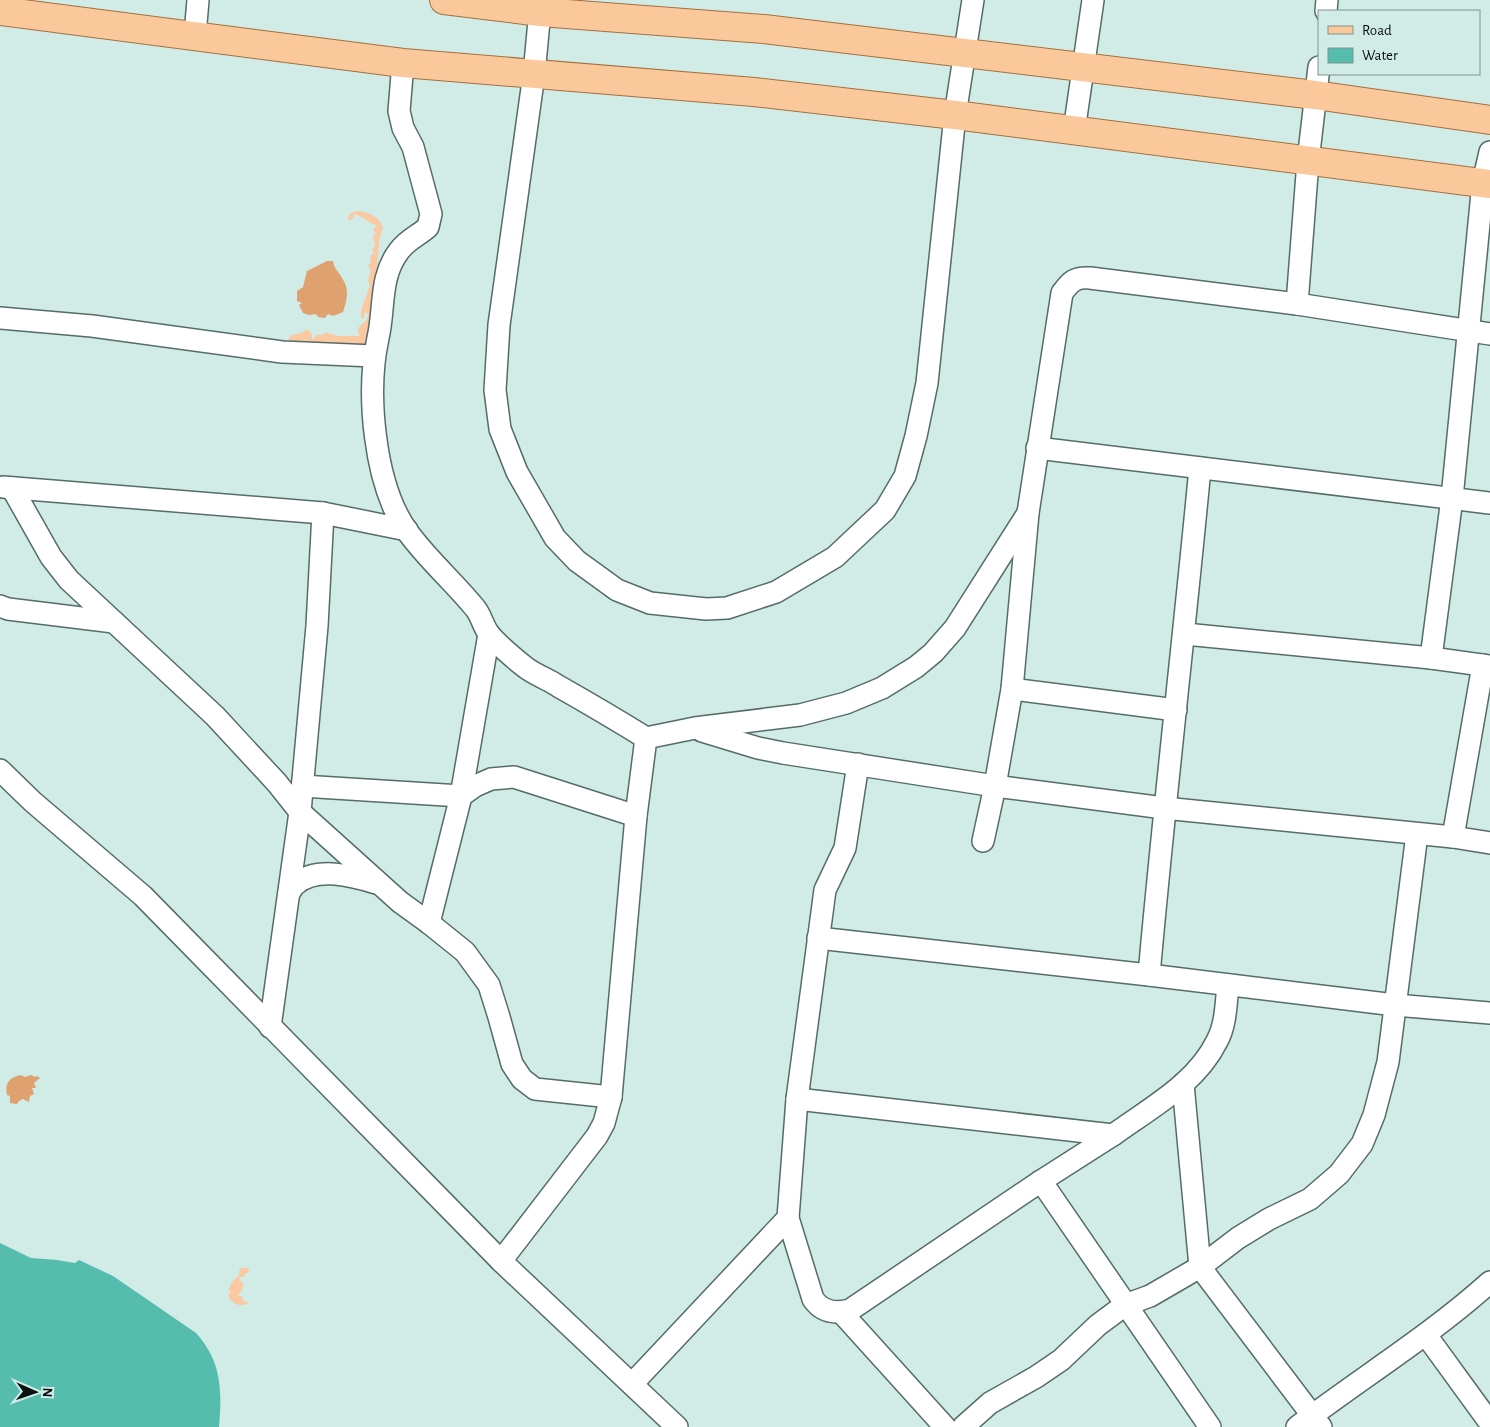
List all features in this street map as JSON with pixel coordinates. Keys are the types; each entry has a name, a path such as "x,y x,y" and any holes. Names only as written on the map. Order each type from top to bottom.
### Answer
{"main road":[{"path":"444,0 541,6 764,29 1315,95 1490,120"},
{"path":"0,11 403,63 754,92 955,115 1487,183"}],"street":[{"path":"195,35 198,0"},
{"path":"541,6 534,74 499,325 495,390 500,429 517,472 550,530 555,538 578,561 617,590 650,603 706,609 727,608 776,592 835,557 885,510 905,476 927,383 955,115 973,0"},
{"path":"1074,131 1092,0"},
{"path":"403,63 399,111 403,128 413,147 431,214 428,227 412,237 399,251 391,263 383,286 383,304 374,356 372,407 381,466 386,490 407,530 476,609 489,634 526,668 646,738 695,728 800,715 846,702 882,688 916,667 934,653 955,628 1028,513"},
{"path":"1297,304 1308,161 1318,74"},
{"path":"1431,658 1452,498 1468,331 1490,152"},
{"path":"983,841 1012,690 1028,513 1037,448 1062,293 1070,282 1080,277 1090,278 1297,304 1490,334"},
{"path":"0,318 92,326 282,352 374,356"},
{"path":"1037,448 1490,503"},
{"path":"1149,975 1164,808 1185,634 1200,468"},
{"path":"6,487 323,514 407,530"},
{"path":"6,487 51,557 69,580 215,716 277,782 300,812 400,902 465,952 489,985 500,1017 512,1064 522,1079 535,1089 611,1096"},
{"path":"270,1027 300,812 317,626 323,514"},
{"path":"0,606 114,622"},
{"path":"429,923 461,796 489,634"},
{"path":"1185,634 1486,665 1453,837"},
{"path":"1012,690 1176,710"},
{"path":"695,728 758,748 995,786 1164,808 1453,837 1490,843"},
{"path":"500,1260 597,1136 604,1123 611,1096 636,816 646,738"},
{"path":"858,764 845,848 825,890 797,1100 788,1218 813,1299 820,1307 832,1312 850,1310 1041,1180 1113,1135 1183,1084 1201,1067 1218,1040 1225,1012 1228,985"},
{"path":"0,770 34,802 143,896 500,1260 677,1427"},
{"path":"302,786 461,796 475,786 491,779 514,777 636,816"},
{"path":"963,1427 990,1403 1036,1377 1061,1360 1098,1325 1125,1305 1150,1296 1200,1267 1238,1238 1269,1219 1310,1199 1339,1174 1362,1144 1374,1115 1388,1062 1417,834"},
{"path":"289,893 296,884 315,875 357,877 380,884"},
{"path":"818,938 1395,1005 1490,1013"},
{"path":"1183,1084 1200,1267 1310,1423 1458,1310 1490,1282"},
{"path":"797,1100 1113,1135"},
{"path":"1041,1180 1210,1427"},
{"path":"632,1384 788,1218"},
{"path":"1458,1310 1490,1305"},
{"path":"841,1312 945,1427"},
{"path":"1426,1335 1490,1424"}],"shaded area":[{"path":"359,211 374,216 380,221 383,228 378,248 377,293 368,341 359,347 290,343 289,338 291,335 302,333 305,330 312,334 312,340 317,335 327,332 336,336 360,336 358,328 367,320 368,315 365,311 364,318 361,318 361,310 370,286 368,281 371,270 368,265 371,262 370,256 374,253 372,250 375,245 373,236 376,234 373,229 377,225 355,214 352,220 348,220 351,213"},
{"path":"327,261 333,261 335,268 345,282 347,299 343,312 333,316 328,314 325,318 318,317 316,314 309,315 303,313 299,305 302,303 297,301 297,291 303,287 307,271"},
{"path":"21,1075 25,1077 31,1075 40,1078 34,1083 36,1088 32,1088 34,1094 30,1096 29,1102 23,1099 17,1104 10,1103 10,1096 7,1095 6,1091 7,1084 14,1077"},
{"path":"241,1268 248,1268 249,1272 244,1277 240,1277 239,1280 243,1283 243,1288 238,1296 241,1296 245,1302 249,1303 239,1305 234,1303 228,1295 231,1292 229,1290 231,1284 239,1276"}],"water":[{"path":"0,1243 31,1258 75,1263 79,1260 113,1276 196,1333 211,1355 218,1377 220,1389 219,1427 0,1427"}]}
